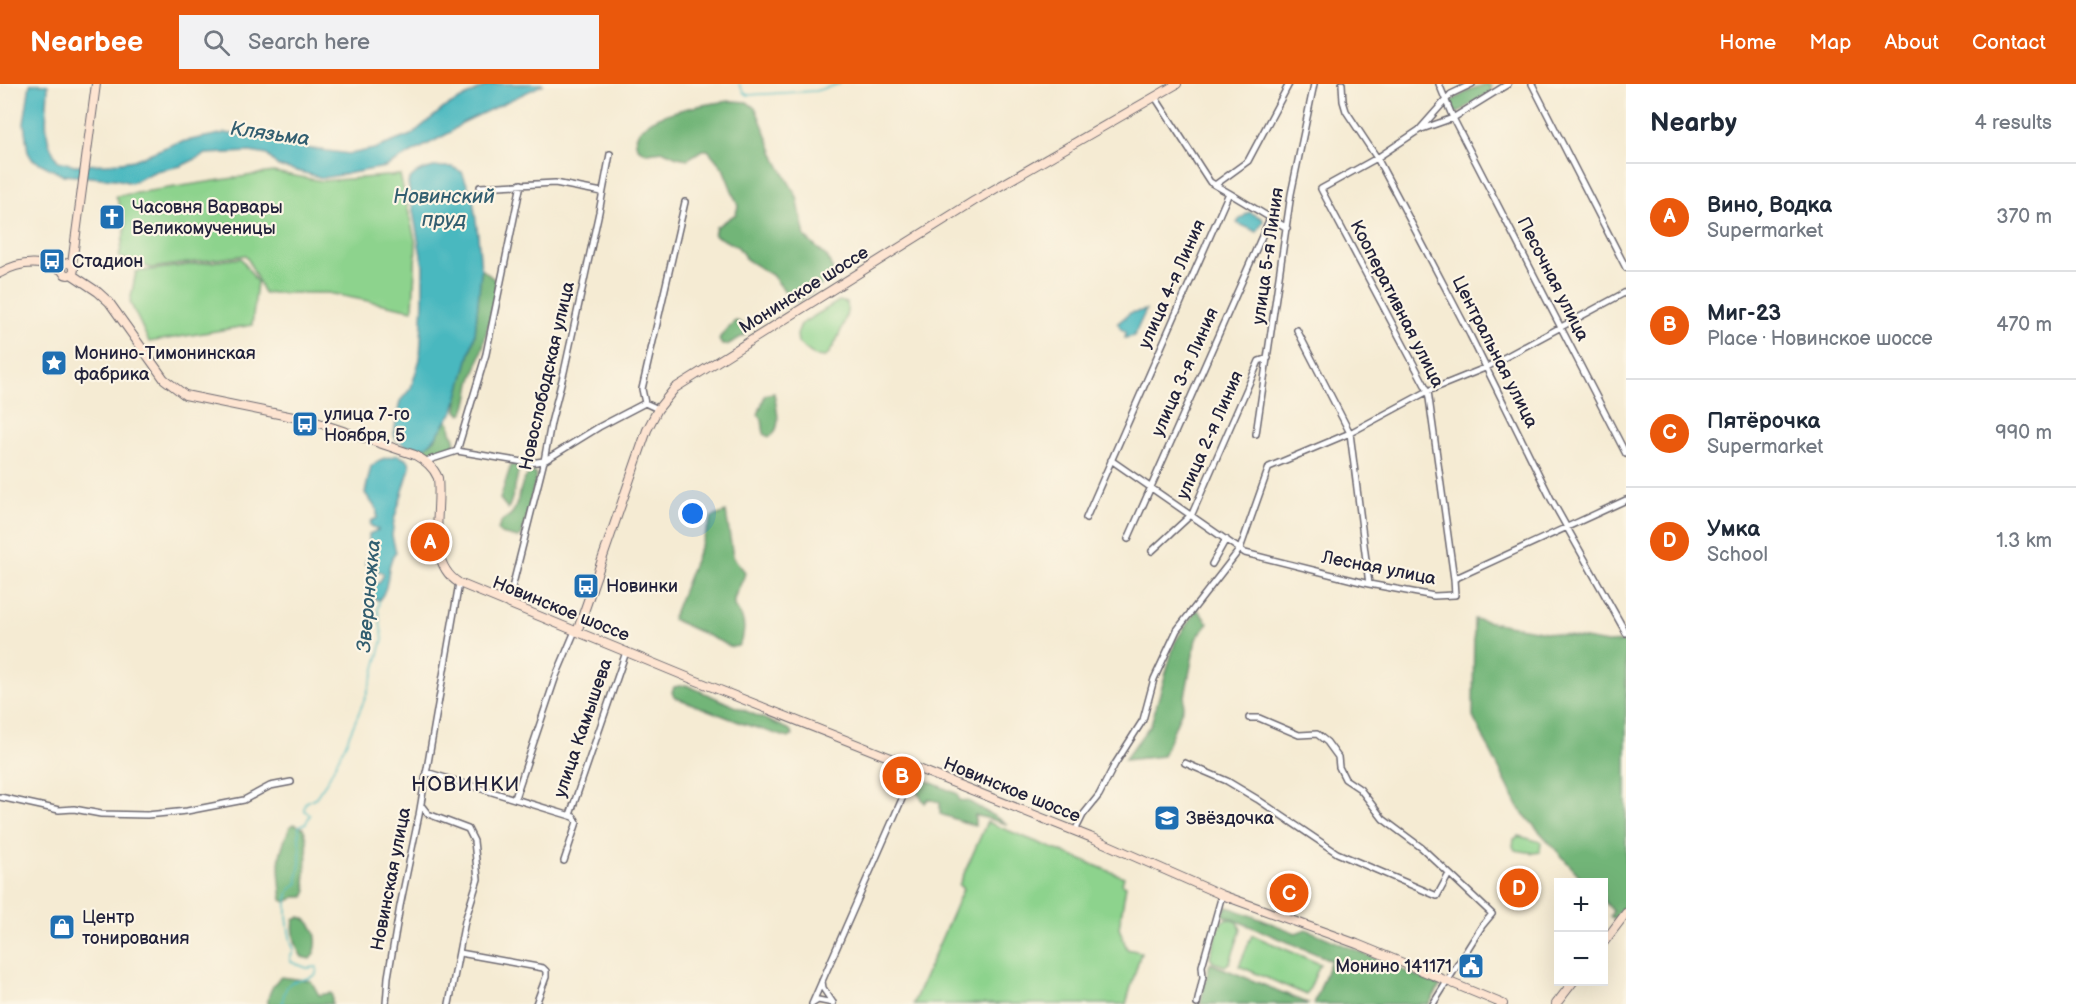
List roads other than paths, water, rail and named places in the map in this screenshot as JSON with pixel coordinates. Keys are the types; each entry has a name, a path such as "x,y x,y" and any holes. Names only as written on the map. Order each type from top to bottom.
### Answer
{"main road":[{"path":"71,274 74,269 72,264 96,84"},
{"name":"Монинское шоссе","path":"576,632 648,430 658,409 669,394 684,381 974,201 1177,84"},
{"path":"0,273 27,264 40,263 50,265 79,279 109,302 164,379 177,392 192,398 313,421 415,454 426,461"},
{"path":"62,270 65,264 72,264"},
{"path":"50,265 62,273 79,279"},
{"name":"Новинское шоссе","path":"426,461 438,478 439,552 446,571 459,583 1075,831 1222,895 1357,944 1503,1004"},
{"path":"1608,937 1626,913"},
{"path":"1556,1004 1570,986"}],"street":[{"path":"1215,185 1248,161 1288,84"},
{"name":"улица 5-я Линия","path":"1256,434 1291,194 1314,84"},
{"name":"Центральная улица","path":"1342,84 1342,101 1352,123 1377,158 1470,335 1551,499 1626,633"},
{"path":"1439,84 1446,99"},
{"path":"1419,130 1446,99 1472,84"},
{"path":"1377,158 1419,130 1453,118 1508,84"},
{"path":"1532,84 1626,268"},
{"path":"1155,96 1210,182 1287,228"},
{"name":"Песочная улица","path":"1446,99 1453,118 1626,454"},
{"name":"Новослободская улица","path":"508,604 544,461 610,154"},
{"name":"Кооперативная улица","path":"1377,158 1321,189 1428,391 1454,579"},
{"path":"480,187 555,183 602,192"},
{"path":"457,451 486,354 521,184"},
{"name":"улица 4-я Линия","path":"1086,518 1228,193"},
{"path":"645,403 642,389 684,202"},
{"name":"улица 3-я Линия","path":"1128,539 1270,218"},
{"path":"1075,831 1143,720 1154,679 1177,630 1240,549 1269,467 1350,433 1428,391 1485,368 1626,292"},
{"path":"1298,330 1350,433 1369,584"},
{"name":"улица 2-я Линия","path":"1152,551 1192,514 1259,361 1268,358"},
{"path":"645,403 658,409"},
{"path":"426,461 457,451 529,463 544,461 599,427 645,403"},
{"name":"Лесная улица","path":"1111,460 1192,514 1245,553 1369,584 1434,596 1455,595 1454,579 1626,500"},
{"path":"1212,564 1226,539"},
{"name":"Новинская улица","path":"386,1004 398,916 418,819 459,583"},
{"path":"515,798 556,676 576,632"},
{"name":"улица Камышева","path":"570,815 626,652"},
{"path":"1249,718 1259,718 1299,735 1317,734 1327,742 1338,757 1339,767 1345,779 1360,789 1383,819 1422,848 1492,914 1433,1004"},
{"path":"1185,763 1227,781 1337,853 1437,896 1449,874"},
{"path":"812,1004 916,767"},
{"path":"426,772 574,816 577,822 564,861"},
{"path":"0,797 59,810 74,809 101,814 147,815 187,811 244,800 270,786 291,782"},
{"path":"420,805 428,814"},
{"path":"418,819 421,815 428,814 464,826 474,841 478,879 466,914 449,1004"},
{"path":"1197,1004 1203,977 1202,966 1222,895"},
{"path":"460,953 543,968 546,971 546,977 536,1004"},
{"path":"822,980 823,988 834,1003"},
{"path":"812,1004 818,1000 834,1003"}],"water":[{"path":"30,84 48,84 46,124 52,151 58,161 75,165 109,164 134,160 176,143 225,133 350,154 374,149 411,135 444,108 489,84 544,84 462,123 449,133 385,167 323,178 278,166 267,155 250,152 206,154 181,166 156,171 131,183 116,179 62,175 32,159 28,152 24,123"},
{"name":"Новинский пруд","path":"434,167 452,167 462,172 473,199 481,271 475,334 454,411 436,436 423,448 406,446 395,438 394,432 400,401 411,388 420,359 423,266 408,183 415,174"},
{"path":"1249,212 1262,218 1263,221 1257,232 1237,223"},
{"path":"1146,310 1134,336 1125,338 1126,332 1118,323 1130,313"},
{"path":"398,455 409,461 410,468 394,520 392,536 396,552 390,563 385,589 379,600 371,597 367,589 371,584 379,583 384,574 365,564 367,559 378,552 369,540 369,534 378,530 370,525 371,521 377,518 377,510 365,493 371,466 382,459"}],"waterway":[{"path":"739,84 744,93 748,95 815,91 840,84"},
{"name":"Звероножка","path":"282,1004 289,984 316,975 317,967 307,968 291,962 290,958 294,950 290,938 287,902 290,890 298,883 299,826 306,823 310,815 304,810 305,803 316,797 327,781 366,696 383,639 378,610 379,601"}],"place":[{"name":"Часовня Варвары Великомученицы","path":"112,217"},
{"name":"Стадион","path":"52,261"},
{"name":"Монино-Тимонинская фабрика","path":"54,363"},
{"name":"улица 7-го Ноября, 5","path":"305,424"},
{"name":"Вино, Водка","path":"430,542"},
{"name":"Новинки","path":"586,586"},
{"name":"Миг-23","path":"902,776"},
{"name":"Звёздочка","path":"1167,818"},
{"name":"Умка","path":"1519,888"},
{"name":"Пятёрочка","path":"1289,893"},
{"name":"Центр тонирования","path":"62,927"},
{"name":"Монино 141171","path":"1471,966"}],"district":[{"name":"НОВИНКИ","path":"466,785"}],"water label":[{"name":"Клязьма","path":"270,134"}]}
